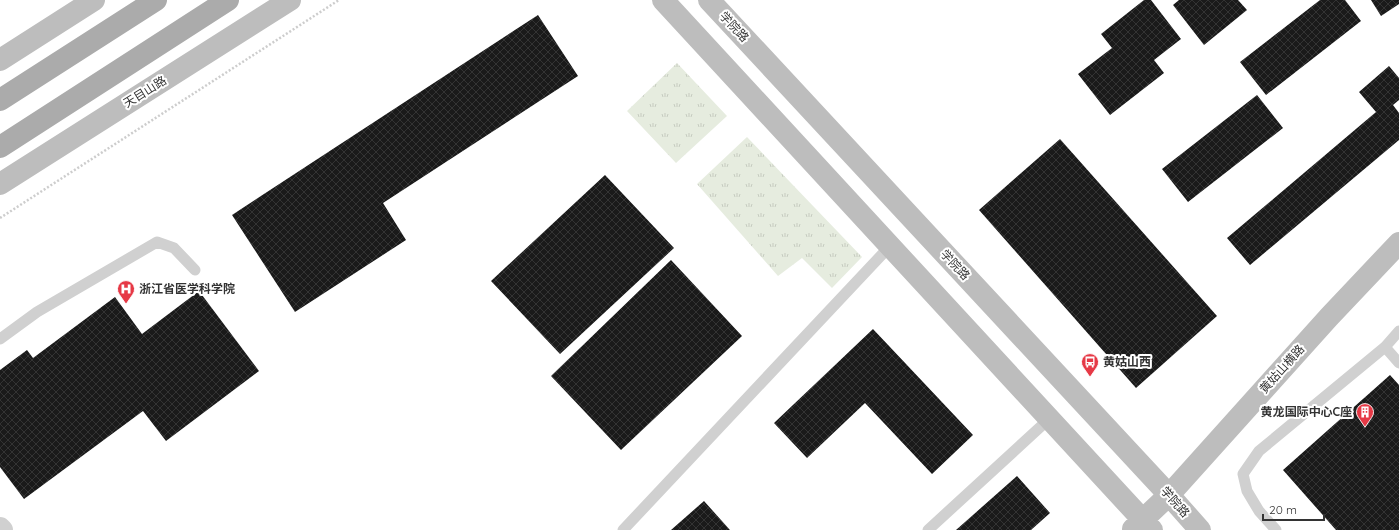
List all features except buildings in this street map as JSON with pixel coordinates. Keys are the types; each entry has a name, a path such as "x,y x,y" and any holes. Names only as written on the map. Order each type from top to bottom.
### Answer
{"main road":[{"path":"0,60 94,0"},
{"path":"0,100 156,0"},
{"path":"0,147 228,0"},
{"name":"天目山路","path":"0,184 290,0"},
{"path":"663,0 1049,419 1142,527"},
{"name":"学院路","path":"709,0 1200,530"},
{"name":"黄姑山横路","path":"1142,527 1324,322 1399,243"}],"lane":[{"path":"0,340 38,312 158,242 174,248 195,270"},
{"path":"623,530 890,246"},
{"path":"1276,530 1259,511 1247,491 1243,474 1259,451 1385,347 1399,331"},
{"path":"1385,347 1399,363"},
{"path":"928,530 1049,419"}],"path":[{"path":"0,218 339,0"}],"green space":[{"path":"677,63 727,116 676,163 627,111"},
{"path":"747,137 862,257 832,288 802,258 778,276 697,184"}],"place":[{"name":"浙江省医学科学院","path":"126,304"},
{"name":"黄姑山西","path":"1090,377"},
{"name":"黄龙国际中心C座","path":"1365,427"}]}
